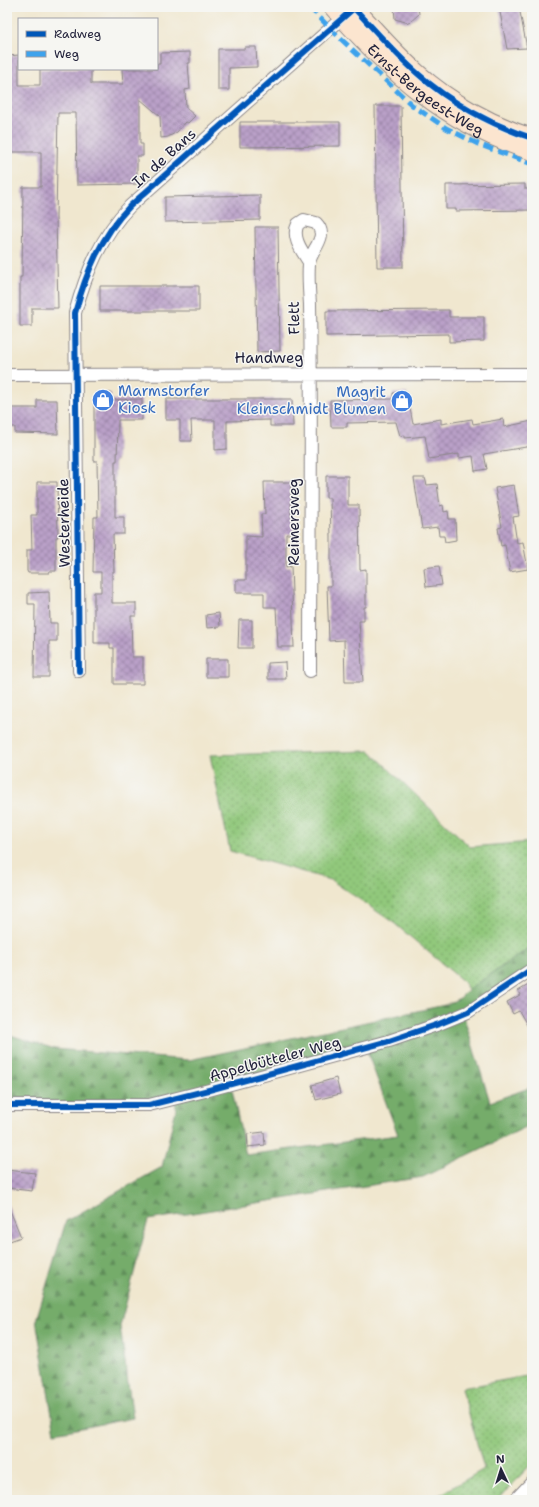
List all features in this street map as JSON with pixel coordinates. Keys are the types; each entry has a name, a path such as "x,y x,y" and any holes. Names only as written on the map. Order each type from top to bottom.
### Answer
{"street":[{"name":"Ernst-Bergeest-Weg","path":"346,10 434,87 472,111 532,138"},
{"name":"Ernst-Bergeest-Weg","path":"346,10 394,71 428,99 449,114 484,132 532,152"},
{"name":"In de Bans","path":"76,375 75,313 93,261 110,229 130,206 172,167 346,10"},
{"name":"Flett","path":"309,262 311,374"},
{"name":"Reimersweg","path":"310,672 311,374"},
{"name":"Handweg","path":"7,376 532,374"},
{"name":"Westerheide","path":"76,375 79,671"},
{"name":"Appelbütteler Weg","path":"7,1105 149,1105 210,1090 389,1042 439,1024 468,1012 532,969"},
{"path":"515,1500 532,1482"}],"green space":[{"path":"370,751 470,847 532,842 532,946 468,990 464,982 394,923 331,880 230,851 210,755"},
{"path":"532,946 532,969 463,1014 490,1102 532,1087 532,1124 423,1177 148,1220 120,1326 133,1418 55,1433 36,1320 66,1221 162,1167 176,1109 175,1099 7,1105 7,1034 55,1049 189,1060 445,1005 460,998 468,990","holes":["366,1049 398,1135 246,1155 231,1085"]},
{"path":"532,1375 532,1463 498,1500 431,1500 484,1469 462,1388"}],"building":[{"path":"394,7 418,7 419,14 409,23 395,19"},
{"path":"499,7 519,7 527,48 507,49"},
{"path":"245,47 256,47 257,67 229,68 229,90 218,90 218,49 245,49"},
{"path":"190,52 190,63 188,63 190,89 185,90 186,108 195,116 188,123 186,122 177,132 168,137 161,138 160,116 140,99 140,144 143,144 143,156 137,156 137,184 77,185 76,113 58,113 56,217 58,308 32,308 32,326 20,326 23,187 41,187 41,152 7,152 7,56 18,55 19,85 40,85 40,70 91,70 91,84 123,84 122,70 158,70 158,64 160,64 160,53"},
{"path":"375,106 401,106 403,267 377,267"},
{"path":"240,122 340,122 340,146 240,147"},
{"path":"525,184 525,189 532,189 532,210 456,211 456,209 446,209 446,185"},
{"path":"260,195 260,220 165,222 165,197"},
{"path":"255,227 278,227 280,351 257,352"},
{"path":"100,286 199,286 199,311 100,311"},
{"path":"449,310 449,317 484,317 484,341 449,342 449,334 326,336 326,311"},
{"path":"96,393 111,393 111,400 142,399 142,420 118,420 117,461 115,461 115,517 124,517 124,534 113,534 114,572 112,572 112,603 136,603 136,616 131,616 132,657 143,657 143,684 114,684 114,648 110,648 110,643 94,643 94,592 101,592 101,572 93,572 94,517 98,517 97,461 94,461 94,400 96,400"},
{"path":"393,393 407,393 413,424 441,419 441,424 472,419 473,424 503,419 504,427 532,421 532,446 484,454 487,469 475,471 473,456 459,458 459,454 429,459 425,436 405,438 405,435 400,436 396,422 347,423 347,427 331,427 330,400 393,399"},
{"path":"166,399 292,399 293,426 270,426 270,420 227,421 227,449 215,450 215,420 191,420 192,441 180,441 180,420 166,420"},
{"path":"37,400 57,400 58,434 15,433 15,427 7,427 7,408 37,408"},
{"path":"326,476 348,476 348,505 359,505 360,570 366,569 366,607 364,607 364,621 359,621 363,682 345,682 344,640 329,641 327,586 331,586 331,537 330,498 326,498"},
{"path":"414,478 425,478 427,485 437,484 440,506 443,505 444,512 448,511 449,519 455,519 456,540 445,542 444,536 439,536 438,527 422,529"},
{"path":"37,482 57,482 58,537 56,537 56,571 49,571 49,573 28,573 27,571 27,550 32,550 31,515 37,515"},
{"path":"264,482 291,482 291,517 293,517 294,534 286,534 286,567 291,566 294,647 278,647 276,607 264,607 264,593 236,593 236,580 246,580 246,536 262,537 261,514 265,514"},
{"path":"514,485 519,516 513,517 517,543 523,542 528,569 510,572 505,545 501,546 498,528 502,527 495,488"},
{"path":"439,566 442,585 426,587 424,568"},
{"path":"49,592 50,623 57,623 57,641 49,641 49,677 34,677 35,604 28,604 28,593"},
{"path":"219,613 220,627 207,628 206,615"},
{"path":"239,620 252,620 252,648 238,648"},
{"path":"206,659 228,659 228,677 206,677"},
{"path":"285,662 286,679 268,679 268,663"},
{"path":"532,983 532,1034 519,1011 513,1014 507,1002 520,995 518,991"},
{"path":"336,1078 340,1094 316,1100 312,1085"},
{"path":"264,1132 265,1145 248,1147 247,1134"},
{"path":"7,1170 35,1173 32,1191 7,1188"},
{"path":"7,1203 21,1237 7,1242"}],"marked path":[{"path":"309,7 412,105 446,128 478,144 532,164"}],"cycle path":[{"path":"353,7 392,49 429,84 471,112 517,133 532,138"},
{"path":"79,671 75,313 90,269 103,242 130,206 354,8"},
{"path":"7,1105 149,1105 209,1090 389,1041 439,1024 468,1012 532,969"}],"place":[{"name":"Marmstorfer Kiosk","path":"103,400"},
{"name":"Magrit Kleinschmidt Blumen","path":"402,401"}]}
